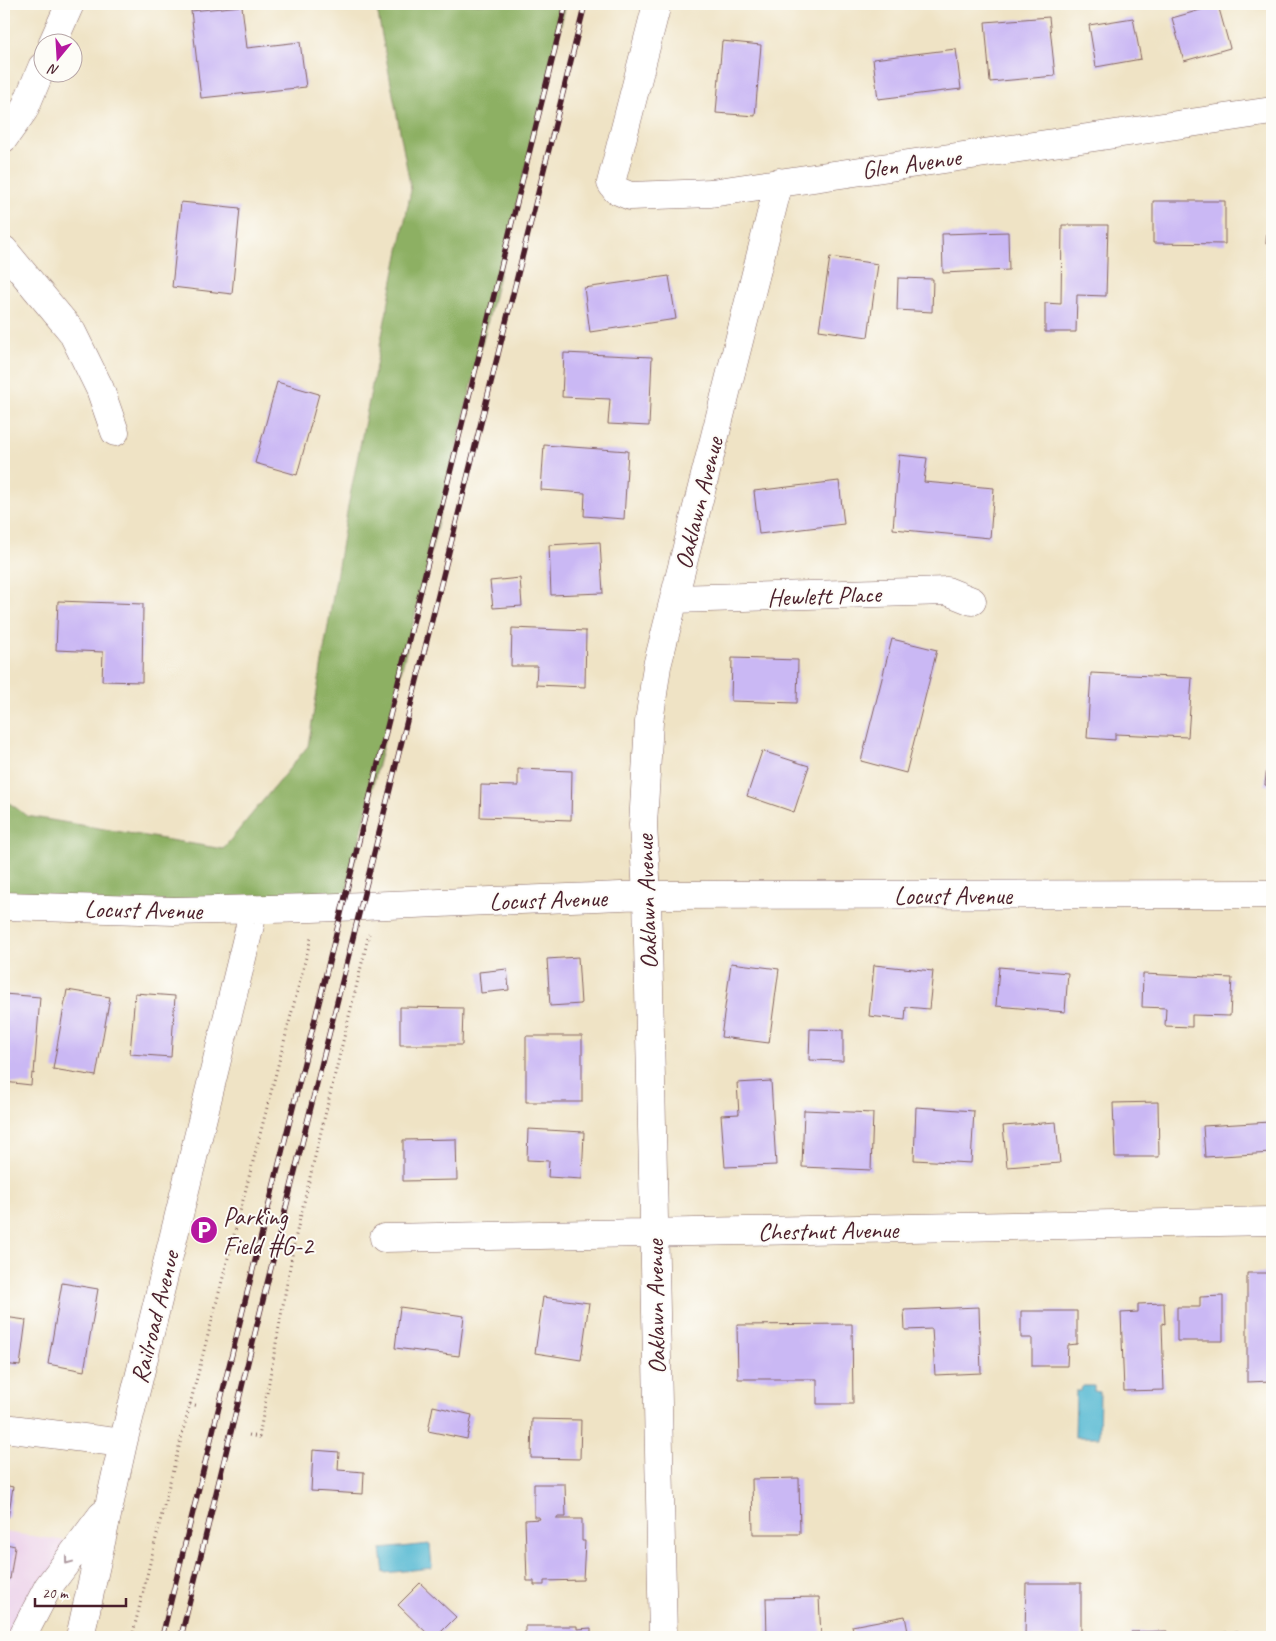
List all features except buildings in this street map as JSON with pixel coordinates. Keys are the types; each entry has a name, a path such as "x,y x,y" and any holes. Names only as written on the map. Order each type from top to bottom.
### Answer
{"street":[{"path":"57,32 70,4"},
{"name":"Glen Avenue","path":"657,4 612,182 616,190 630,196 711,193 1272,110"},
{"path":"4,138 24,110 36,82"},
{"name":"Oaklawn Avenue","path":"663,1637 647,895 643,825 649,722 657,666 779,182"},
{"path":"4,250 72,332 100,389 115,432"},
{"name":"Hewlett Place","path":"674,599 948,591 972,601"},
{"name":"Locust Avenue","path":"4,906 174,911 254,910 647,895 1272,894"},
{"name":"Railroad Avenue","path":"80,1637 122,1443 254,910"},
{"name":"Chestnut Avenue","path":"384,1238 1272,1221"},
{"path":"4,1428 122,1443"},
{"path":"22,1637 48,1587 108,1508"}],"path":[{"path":"250,1435 259,1437 295,1239 371,928"},
{"path":"142,1635 132,1635 312,934"},
{"path":"190,1404 199,1406"}],"shaded area":[{"path":"4,1532 81,1543 22,1637 4,1637"}],"green space":[{"path":"376,4 566,4 343,907 4,906 4,799 27,816 223,849 308,746 348,506 411,190"}],"water":[{"path":"1082,1386 1094,1386 1094,1391 1100,1392 1099,1437 1075,1437 1076,1391 1081,1391"},
{"path":"430,1544 432,1568 384,1573 381,1549"}],"railway":[{"path":"162,1637 566,4"},
{"path":"181,1637 585,4"}],"place":[{"name":"Parking Field #G-2","path":"204,1230"}]}
